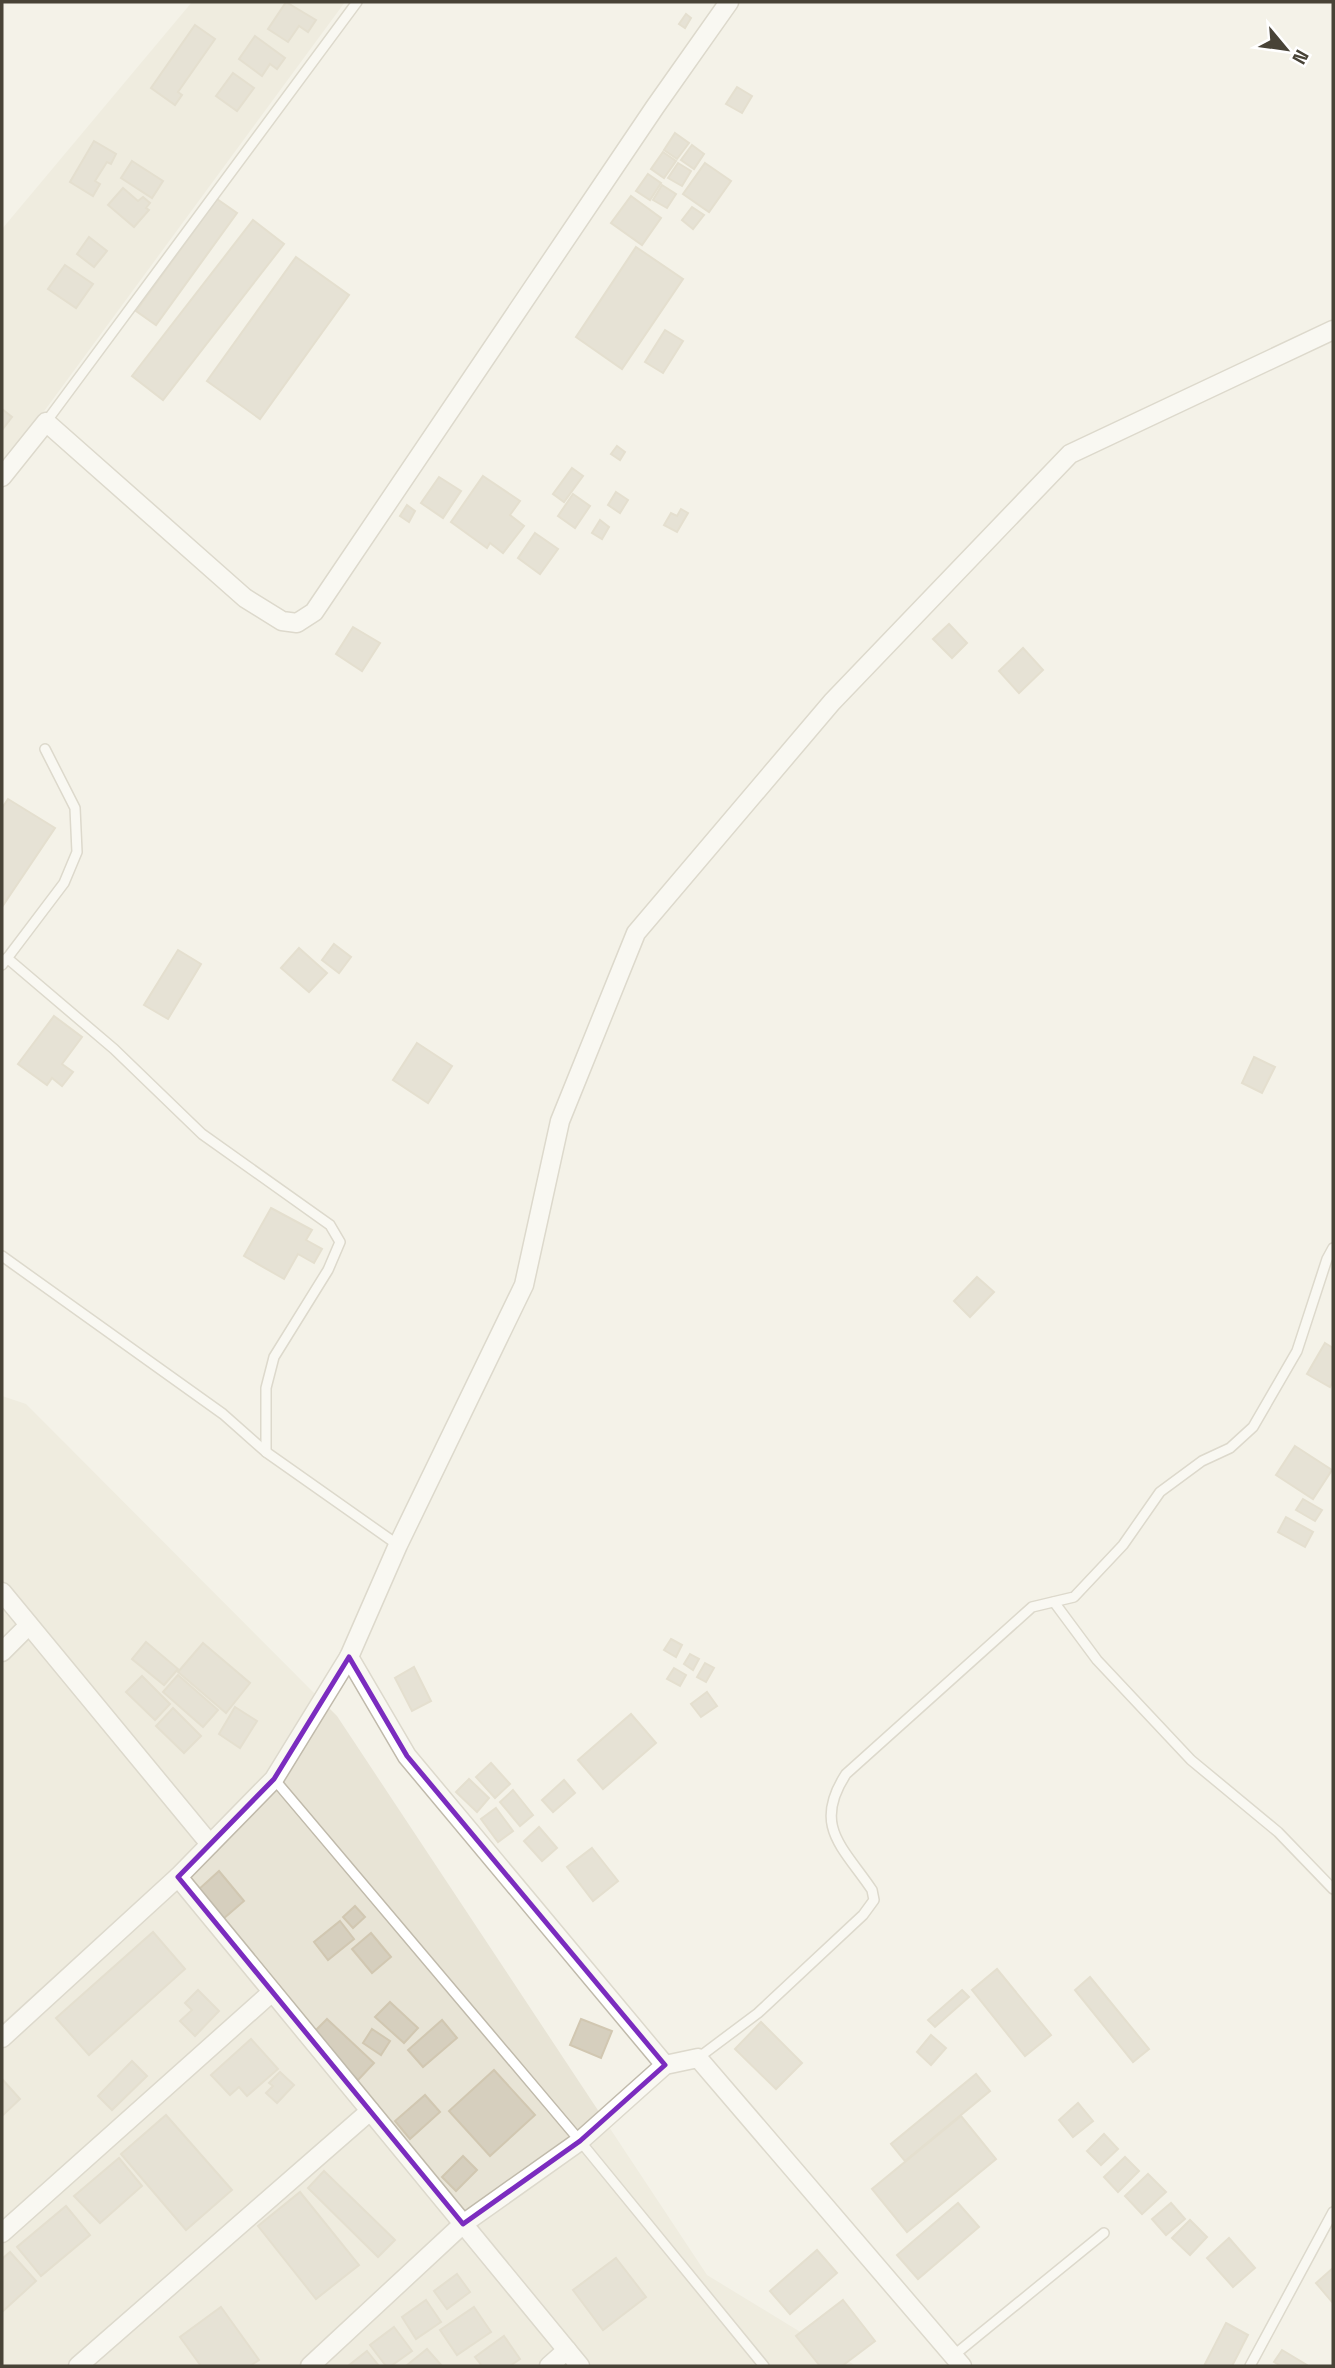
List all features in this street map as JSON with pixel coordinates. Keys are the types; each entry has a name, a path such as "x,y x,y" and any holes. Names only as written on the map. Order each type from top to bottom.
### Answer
{"street":[{"path":"2,477 46,422 245,598 282,621 297,623 314,612 655,107 729,2"},
{"path":"2,2038 178,1877 274,1779 349,1657 398,1545 524,1285 560,1121 636,933 832,702 1070,454 1333,330"},
{"path":"2,1592 210,1844"},
{"path":"2,1652 29,1625"},
{"path":"349,1657 407,1756 665,2066"},
{"path":"178,1877 580,2366"},
{"path":"2,2233 272,1992"},
{"path":"310,2366 463,2224 580,2141 665,2066 698,2058 957,2361"},
{"path":"78,2366 370,2111"},
{"path":"549,2366 567,2350"}],"lane":[{"path":"46,422 357,2"},
{"path":"45,749 75,808 77,852 64,883 4,961 114,1049 202,1133 330,1226 340,1242 328,1270 274,1357 266,1388 267,1452"},
{"path":"698,2058 758,2013 863,1915 874,1900 872,1890 833,1833 831,1802 846,1774 1032,1607 1074,1597 1123,1545 1160,1492 1202,1461 1230,1448 1254,1427 1297,1351 1333,1248"},
{"path":"2,1256 223,1414 267,1452 398,1545"},
{"path":"1054,1602 1097,1660 1191,1760 1278,1832 1333,1889"},
{"path":"274,1779 580,2141 764,2366"},
{"path":"1250,2366 1333,2212"},
{"path":"957,2361 1104,2233"}],"highlighted area":[{"path":"349,1657 407,1756 665,2065 580,2141 463,2224 178,1877 274,1779"}],"shaded area":[{"path":"192,2 345,2 2,465 2,229"},
{"path":"2,1396 26,1404 337,1716 707,2275 856,2366 2,2366"}],"building":[{"path":"286,2 316,20 308,32 299,26 288,42 268,29"},
{"path":"686,14 691,18 685,28 679,24"},
{"path":"195,25 215,39 178,92 182,95 175,105 151,88"},
{"path":"255,36 285,58 277,69 270,64 262,76 239,59"},
{"path":"233,73 254,88 237,111 216,96"},
{"path":"737,87 752,96 742,113 726,104"},
{"path":"675,133 689,143 677,159 664,150"},
{"path":"94,141 116,154 111,164 107,162 95,181 100,184 93,196 70,182"},
{"path":"692,145 704,154 694,169 681,160"},
{"path":"663,152 676,161 664,178 651,169"},
{"path":"132,161 163,181 152,198 121,178"},
{"path":"678,163 691,171 682,186 668,178"},
{"path":"705,163 731,181 709,212 683,194"},
{"path":"648,174 661,183 650,200 636,191"},
{"path":"662,185 676,194 667,208 653,200"},
{"path":"123,188 138,201 143,197 150,203 146,208 149,210 134,227 108,205"},
{"path":"631,196 661,218 642,245 611,223"},
{"path":"217,199 237,213 156,325 136,311"},
{"path":"692,207 704,215 693,229 682,220"},
{"path":"253,220 284,244 163,400 132,376"},
{"path":"89,237 107,251 94,267 77,254"},
{"path":"636,247 683,279 622,369 576,337"},
{"path":"296,257 349,295 260,419 207,381"},
{"path":"65,265 93,284 76,308 48,289"},
{"path":"665,330 683,341 663,373 645,362"},
{"path":"2,409 12,417 2,430"},
{"path":"617,446 625,452 620,460 611,454"},
{"path":"572,468 583,476 564,502 553,494"},
{"path":"483,476 520,501 510,515 524,526 503,553 490,543 487,548 451,522"},
{"path":"439,477 461,491 443,518 421,503"},
{"path":"616,492 628,500 620,513 608,505"},
{"path":"573,494 590,506 575,528 558,516"},
{"path":"407,505 415,511 409,522 400,516"},
{"path":"681,509 688,513 677,532 664,525 671,513 677,516"},
{"path":"600,520 609,527 602,539 592,533"},
{"path":"535,533 558,549 540,574 518,558"},
{"path":"949,624 967,643 952,658 933,639"},
{"path":"353,627 380,643 362,671 336,654"},
{"path":"1023,648 1043,670 1019,693 999,671"},
{"path":"8,799 55,828 2,907 2,808"},
{"path":"334,944 351,957 339,973 322,960"},
{"path":"299,948 327,973 309,992 281,968"},
{"path":"178,950 201,964 168,1019 144,1005"},
{"path":"54,1016 82,1037 62,1064 73,1072 62,1086 52,1078 47,1085 18,1064"},
{"path":"417,1043 452,1066 428,1103 393,1080"},
{"path":"1254,1057 1275,1067 1262,1093 1242,1083"},
{"path":"271,1208 312,1230 306,1240 322,1249 314,1263 298,1254 284,1279 244,1256"},
{"path":"977,1277 994,1292 970,1317 954,1301"},
{"path":"1325,1343 1333,1348 1333,1381 1330,1387 1307,1374"},
{"path":"1295,1446 1332,1470 1313,1499 1276,1475"},
{"path":"1303,1499 1322,1510 1315,1521 1296,1510"},
{"path":"1286,1517 1313,1532 1305,1547 1278,1532"},
{"path":"671,1639 682,1645 676,1657 664,1650"},
{"path":"146,1642 178,1669 164,1685 132,1659"},
{"path":"203,1643 250,1683 226,1713 178,1672"},
{"path":"690,1654 699,1659 693,1670 684,1664"},
{"path":"705,1663 714,1668 706,1682 697,1677"},
{"path":"414,1667 431,1701 412,1711 395,1678"},
{"path":"674,1668 686,1675 680,1686 667,1679"},
{"path":"178,1675 218,1710 203,1727 163,1692"},
{"path":"142,1676 170,1704 155,1720 126,1692"},
{"path":"707,1692 717,1706 701,1717 691,1704"},
{"path":"235,1707 257,1721 240,1748 219,1734"},
{"path":"173,1708 201,1736 184,1753 156,1726"},
{"path":"631,1714 656,1743 603,1789 578,1760"},
{"path":"491,1763 510,1784 495,1798 476,1777"},
{"path":"469,1779 489,1798 477,1812 456,1792"},
{"path":"564,1780 575,1793 553,1812 542,1800"},
{"path":"513,1790 533,1815 520,1826 500,1802"},
{"path":"496,1808 513,1831 498,1842 481,1819"},
{"path":"539,1827 557,1848 542,1861 524,1841"},
{"path":"592,1848 618,1881 593,1901 567,1867"},
{"path":"219,1871 244,1901 223,1919 198,1890"},
{"path":"355,1906 365,1917 353,1928 343,1917"},
{"path":"340,1921 354,1939 328,1960 314,1942"},
{"path":"153,1932 185,1969 89,2055 56,2018"},
{"path":"371,1933 391,1957 372,1973 352,1949"},
{"path":"997,1969 1051,2035 1025,2056 972,1990"},
{"path":"1090,1977 1149,2049 1133,2062 1075,1990"},
{"path":"198,1990 219,2011 195,2036 180,2021 192,2010 185,2003"},
{"path":"962,1990 969,1997 935,2027 928,2020"},
{"path":"390,2002 418,2028 404,2043 375,2017"},
{"path":"327,2019 374,2063 358,2080 310,2036"},
{"path":"581,2019 612,2031 601,2058 570,2045"},
{"path":"442,2020 457,2038 423,2067 408,2050"},
{"path":"761,2022 802,2063 776,2089 735,2049"},
{"path":"372,2029 390,2041 381,2055 363,2043"},
{"path":"931,2035 946,2048 931,2065 917,2052"},
{"path":"251,2039 278,2069 247,2096 239,2087 230,2095 211,2075"},
{"path":"132,2061 147,2076 112,2110 98,2096"},
{"path":"494,2070 535,2115 490,2156 449,2111"},
{"path":"280,2072 294,2085 277,2103 266,2093 273,2086 269,2083"},
{"path":"976,2074 990,2091 905,2161 891,2144"},
{"path":"2,2079 20,2099 2,2116"},
{"path":"425,2095 440,2112 410,2139 395,2121"},
{"path":"1078,2103 1093,2121 1073,2137 1059,2120"},
{"path":"166,2115 232,2190 186,2230 121,2154"},
{"path":"961,2116 996,2159 907,2232 872,2189"},
{"path":"1104,2134 1118,2149 1101,2165 1087,2151"},
{"path":"463,2156 477,2170 456,2191 442,2177"},
{"path":"1125,2157 1139,2171 1118,2192 1104,2177"},
{"path":"119,2158 142,2186 100,2223 74,2196"},
{"path":"324,2171 395,2240 378,2257 308,2188"},
{"path":"1148,2174 1166,2192 1142,2214 1125,2196"},
{"path":"300,2192 359,2265 316,2299 258,2226"},
{"path":"958,2203 979,2227 918,2279 897,2255"},
{"path":"1171,2203 1185,2219 1166,2235 1152,2219"},
{"path":"66,2206 90,2235 41,2276 17,2247"},
{"path":"1190,2220 1207,2237 1190,2255 1172,2238"},
{"path":"1229,2238 1255,2268 1233,2287 1207,2258"},
{"path":"817,2250 837,2273 790,2314 770,2291"},
{"path":"10,2252 36,2281 2,2312 2,2259"},
{"path":"616,2258 646,2297 603,2330 573,2290"},
{"path":"1333,2268 1333,2303 1316,2283"},
{"path":"457,2274 470,2292 447,2309 434,2291"},
{"path":"426,2300 441,2322 416,2339 402,2317"},
{"path":"843,2300 875,2341 842,2366 820,2366 796,2336"},
{"path":"221,2307 259,2360 250,2366 201,2366 180,2337"},
{"path":"474,2307 491,2332 457,2355 440,2330"},
{"path":"1226,2323 1248,2335 1232,2366 1204,2366"},
{"path":"394,2327 412,2351 391,2366 386,2366 370,2345"},
{"path":"504,2336 520,2359 510,2366 482,2366 475,2357"},
{"path":"427,2349 442,2366 406,2366"},
{"path":"1282,2350 1307,2366 1281,2366 1274,2362"},
{"path":"367,2351 379,2366 348,2366"}]}
